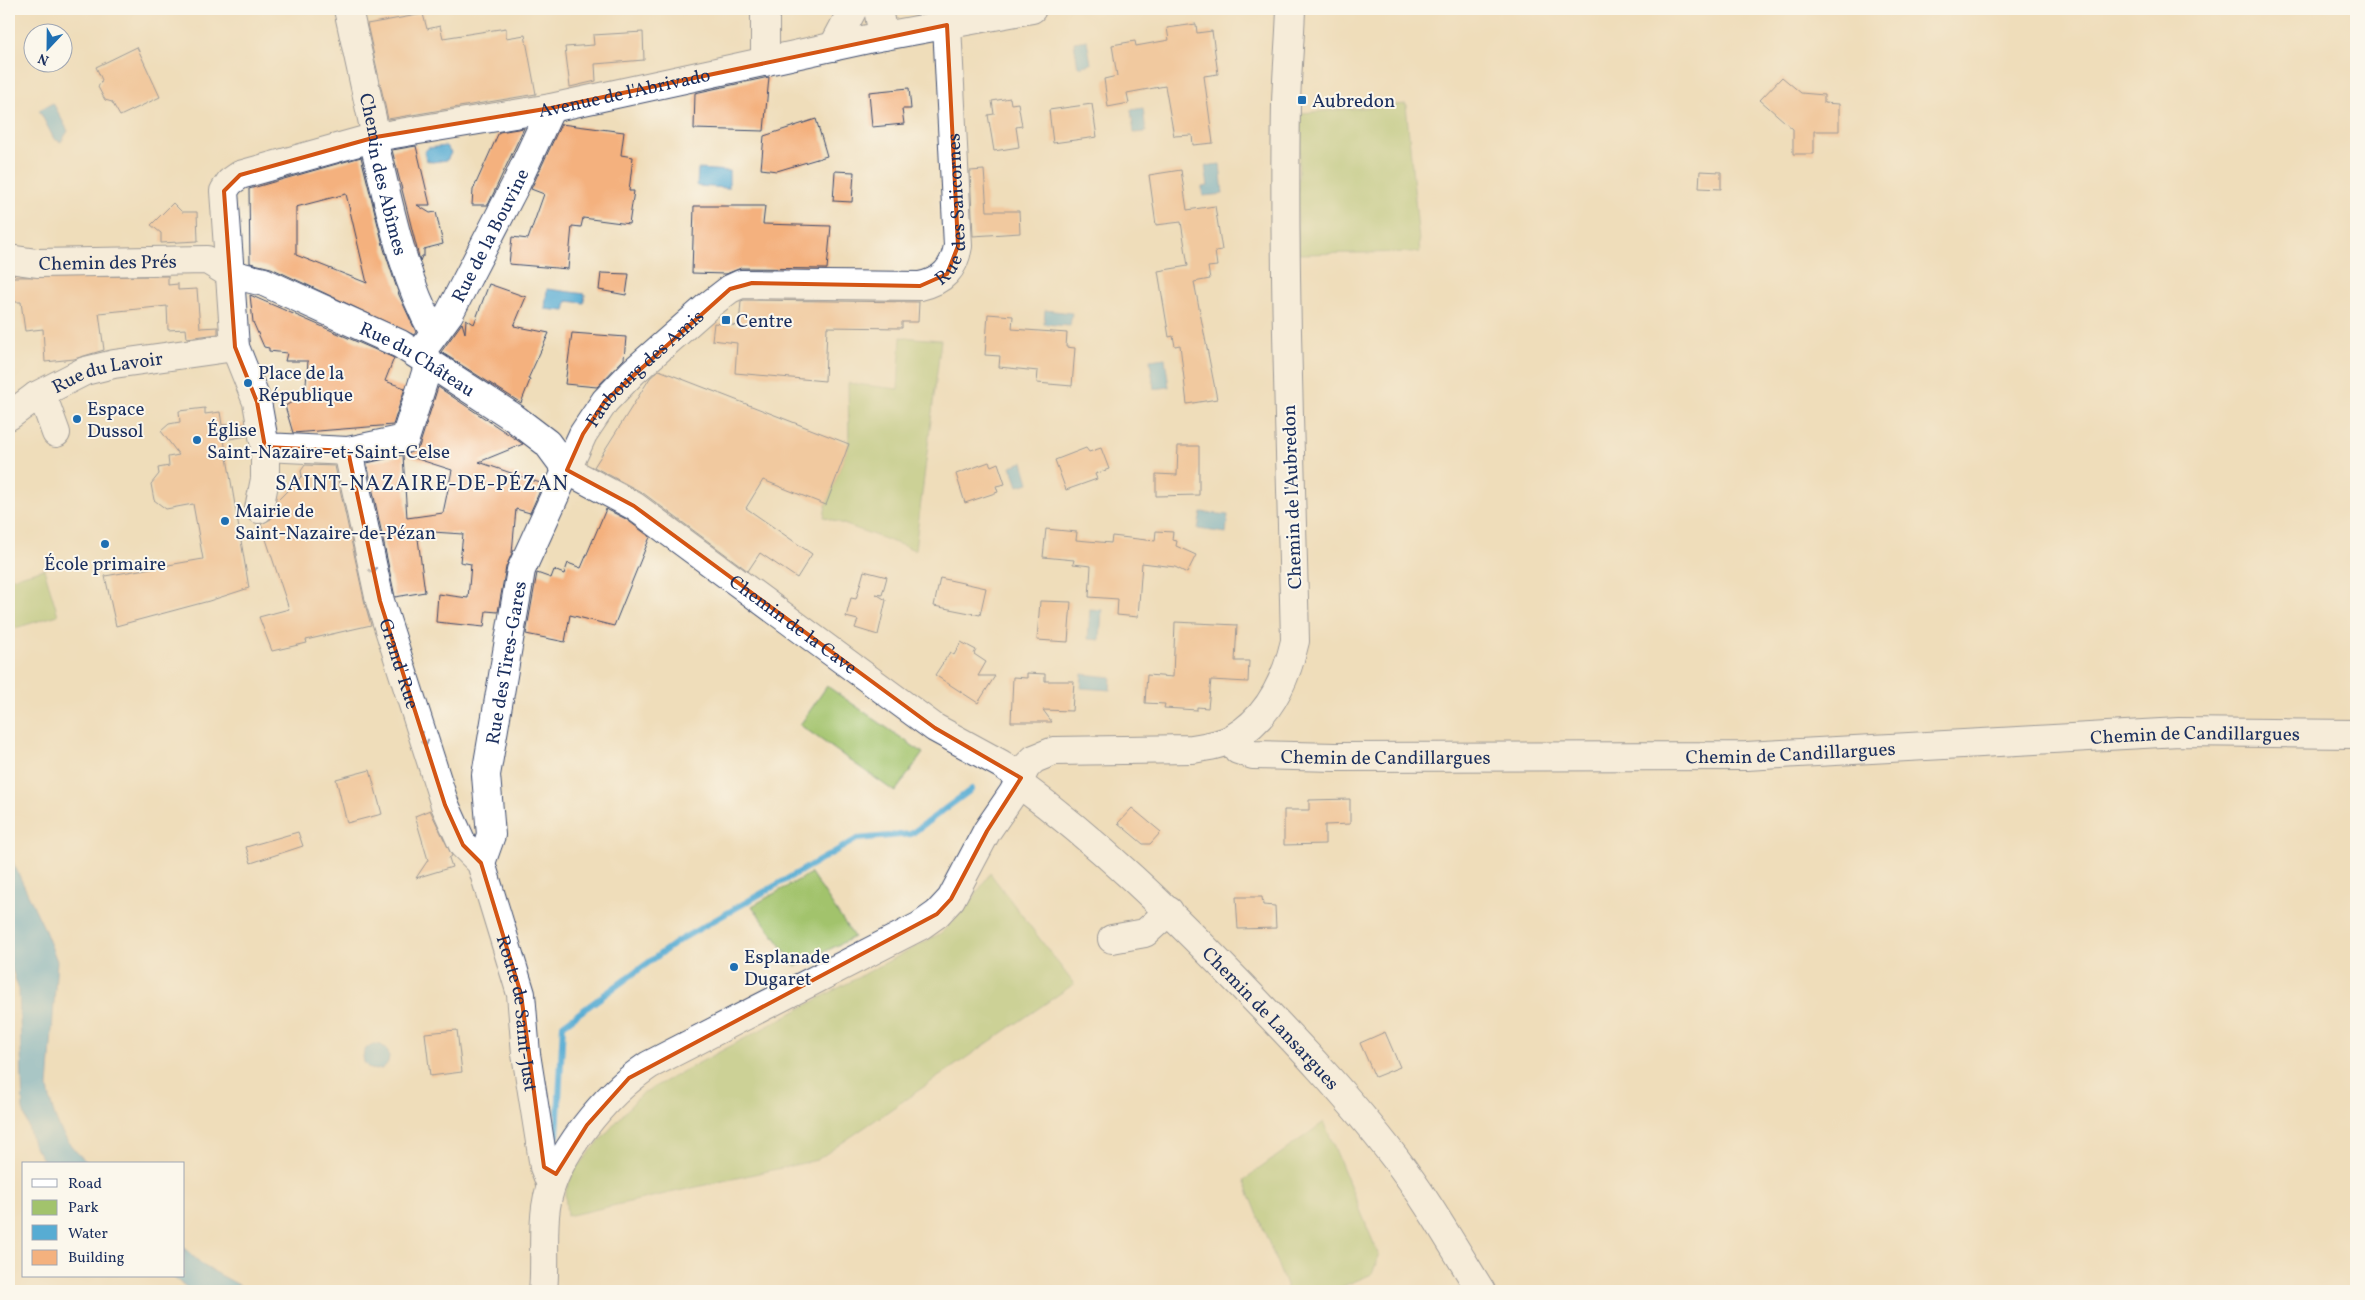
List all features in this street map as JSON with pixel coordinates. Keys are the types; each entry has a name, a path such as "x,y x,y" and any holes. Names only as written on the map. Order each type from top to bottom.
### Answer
{"street":[{"name":"Chemin des Abîmes","path":"348,9 376,137 376,151 402,258 422,312 428,351"},
{"path":"765,9 765,62"},
{"path":"833,47 852,9"},
{"path":"878,9 883,36"},
{"name":"Avenue de l'Abrivado","path":"240,276 224,191 230,182 240,176 376,137 551,108 883,36 1032,9"},
{"name":"Chemin de l'Aubredon","path":"550,1176 587,1125 613,1093 629,1078 649,1065 920,926 937,914 952,899 987,831 1034,759 1054,751 1192,749 1232,739 1250,726 1267,708 1280,688 1290,665 1295,641 1288,431 1286,212 1286,102 1291,9"},
{"name":"Rue des Salicornes","path":"741,284 920,286 935,283 946,274 956,260 958,246 947,25"},
{"name":"Rue de la Bouvine","path":"348,451 405,439 428,351 516,184 551,108"},
{"name":"Chemin des Prés","path":"9,260 37,263 207,260 240,276"},
{"path":"240,276 225,349 257,402 264,447 265,479 259,509"},
{"name":"Rue du Château","path":"240,276 279,289 400,344 428,351 547,443 567,470"},
{"name":"Faubourg des Amis","path":"567,470 583,434 605,401 633,372 708,306 730,289 741,284"},
{"name":"Rue du Lavoir","path":"9,416 36,396 85,371 114,364 225,349"},
{"path":"36,396 47,408 56,433"},
{"path":"264,447 348,451"},
{"name":"Grand' Rue","path":"348,451 380,600 445,805 463,845 481,863"},
{"name":"Chemin de la Cave","path":"567,470 634,506 935,728 1002,764 1020,781"},
{"name":"Rue des Tires-Gares","path":"481,863 491,835 486,776 521,570 567,470"},
{"name":"Chemin de Candillargues","path":"1232,739 1238,750 1253,755 1345,757 1746,756 2179,732 2356,734"},
{"name":"Chemin de Lansargues","path":"1020,781 1105,851 1169,911 1288,1034 1388,1150 1423,1198 1481,1291"},
{"name":"Route de Saint-Just","path":"481,863 521,994 526,1054 550,1176"},
{"path":"1112,939 1145,933 1169,911"},
{"path":"543,1291 546,1207 550,1176"}],"highlighted area":[{"path":"947,25 958,246 947,274 920,286 752,283 730,289 605,401 583,434 567,470 634,506 935,728 1021,778 987,831 951,899 937,914 629,1078 587,1125 556,1174 544,1167 521,994 481,863 463,845 445,805 380,601 348,451 265,447 257,402 235,347 224,191 240,175 376,137 551,108"}],"green space":[{"path":"1406,104 1420,252 1298,254 1297,199 1301,113"},
{"path":"901,337 941,340 915,550 824,517 826,505 849,444 848,383 898,389"},
{"path":"44,569 58,615 9,630 9,579"},
{"path":"827,686 923,753 895,792 800,725"},
{"path":"811,873 854,937 796,966 752,906"},
{"path":"990,873 1074,984 817,1160 567,1216 565,1193 574,1170 641,1094 941,933 969,905"},
{"path":"1324,1122 1379,1256 1372,1274 1332,1291 1288,1291 1244,1180"}],"water":[{"path":"1087,40 1091,64 1078,67 1074,42"},
{"path":"53,103 68,131 61,142 54,139 39,110"},
{"path":"1143,108 1146,132 1134,133 1131,110"},
{"path":"446,146 451,153 447,160 432,162 426,160 424,152 428,148"},
{"path":"1220,164 1223,194 1203,196 1202,187 1208,186 1205,166"},
{"path":"698,169 729,171 729,188 697,186"},
{"path":"547,289 585,294 584,303 567,301 565,311 545,309"},
{"path":"1045,310 1072,313 1070,326 1044,324"},
{"path":"1165,358 1169,387 1154,389 1150,360"},
{"path":"1023,462 1029,483 1018,486 1011,466"},
{"path":"1201,512 1228,515 1226,533 1198,529"},
{"path":"1090,609 1102,610 1100,640 1088,639"},
{"path":"1082,674 1111,677 1110,690 1081,688"},
{"path":"9,854 44,928 57,961 48,1087 50,1099 61,1130 72,1147 87,1162 45,1162 33,1144 23,1109 19,990 9,960"},
{"path":"376,1044 385,1048 389,1057 385,1066 376,1070 367,1066 363,1057 367,1048"},
{"path":"185,1249 204,1266 250,1291 192,1291 174,1278 185,1278"}],"building":[{"path":"423,14 427,29 440,26 443,38 506,28 506,38 525,35 536,94 388,119 367,24"},
{"path":"1196,24 1197,33 1212,31 1218,74 1204,76 1213,143 1193,145 1192,135 1174,136 1165,86 1127,93 1129,103 1108,107 1104,79 1117,76 1112,45 1135,41 1136,46 1169,40 1167,28"},
{"path":"643,32 644,60 595,64 596,81 570,87 565,47 594,45 593,35"},
{"path":"137,47 160,97 120,116 112,102 105,100 98,87 102,80 96,67"},
{"path":"769,77 764,131 694,129 695,93"},
{"path":"1782,77 1801,93 1824,95 1824,103 1839,104 1839,131 1814,131 1814,154 1793,154 1793,129 1760,100"},
{"path":"909,88 911,109 902,109 904,124 872,127 869,92"},
{"path":"1010,98 1011,104 1018,103 1022,126 1016,127 1019,147 994,151 988,115 994,114 992,101"},
{"path":"1092,104 1097,137 1053,143 1049,110"},
{"path":"816,119 827,156 777,171 761,169 764,136"},
{"path":"561,124 624,132 621,155 633,157 629,191 634,191 629,224 583,218 581,227 572,226 568,269 509,264 512,237 528,239 544,194 531,189"},
{"path":"524,128 488,205 472,205 473,190 499,132"},
{"path":"416,146 430,205 417,205 430,213 436,212 443,244 424,249 424,256 422,256 420,261 392,150"},
{"path":"361,157 384,249 399,295 416,332 414,335 271,268 250,263 249,189","holes":["346,194 367,283 296,255 296,207"]},
{"path":"984,170 987,211 1019,211 1020,233 973,236 970,171"},
{"path":"1181,170 1187,210 1215,206 1222,250 1215,251 1217,266 1208,267 1210,279 1194,282 1217,399 1187,404 1180,345 1175,346 1173,336 1169,337 1158,271 1188,266 1181,222 1156,225 1149,175"},
{"path":"835,171 854,172 852,202 833,201"},
{"path":"1700,171 1721,172 1721,189 1699,188"},
{"path":"173,203 182,212 197,212 198,241 161,243 161,233 151,225"},
{"path":"694,206 765,206 763,224 831,226 827,269 741,268 726,274 692,273"},
{"path":"601,273 629,274 626,295 599,290"},
{"path":"168,276 168,285 178,284 178,290 197,289 200,328 218,327 218,334 187,338 186,329 168,330 167,306 99,313 104,350 74,359 45,362 43,329 25,331 21,302 9,302 9,277"},
{"path":"489,284 526,297 514,326 549,333 528,379 530,380 521,403 441,352 462,323 465,333 466,319 474,324"},
{"path":"250,295 394,358 385,381 405,388 393,425 293,433 285,406 305,395 308,361 285,361 287,353 269,351 269,348 264,347 253,322"},
{"path":"741,301 919,302 918,322 902,322 902,328 827,327 825,381 735,373 737,343 712,340 714,323 739,326"},
{"path":"988,314 1013,316 1012,329 1067,333 1066,347 1075,348 1072,386 1037,383 1038,371 999,367 1000,356 985,355"},
{"path":"572,333 626,337 624,359 597,387 565,384"},
{"path":"659,370 849,444 826,505 763,480 746,508 812,554 797,578 760,553 748,571 643,493 594,467 650,378"},
{"path":"438,387 523,444 479,462 543,484 530,513 516,509 512,553 506,567 498,612 486,611 484,627 436,622 438,594 468,598 471,564 460,562 463,534 417,531 425,592 395,597 367,463 403,455 407,518 443,513 452,470 405,455 419,447"},
{"path":"205,408 205,414 220,412 222,425 245,424 247,436 224,440 249,588 209,601 116,626 105,576 203,559 193,504 166,509 154,500 151,484 159,474 158,468 169,466 168,457 179,455 161,431 169,424 180,422 179,411"},
{"path":"1178,446 1199,446 1199,495 1156,496 1156,474 1177,475"},
{"path":"1086,448 1089,452 1101,448 1109,469 1095,474 1097,479 1066,490 1055,460"},
{"path":"989,462 991,466 998,463 1005,484 996,486 998,492 965,503 956,474"},
{"path":"305,465 335,466 371,625 306,640 307,643 272,651 259,617 289,609 261,524 271,519 276,502 302,476 301,471"},
{"path":"606,509 626,519 650,537 614,626 570,615 565,642 526,634 537,573 551,578 554,570 564,574 568,563 581,568"},
{"path":"1046,529 1077,532 1076,540 1111,543 1112,536 1155,541 1156,531 1173,532 1172,540 1177,541 1176,546 1196,555 1187,573 1175,567 1142,563 1138,617 1117,615 1118,599 1089,597 1091,566 1073,564 1074,560 1043,557"},
{"path":"864,571 887,577 882,595 876,594 886,600 878,635 855,628 858,620 846,617 851,598 856,599"},
{"path":"940,578 986,588 980,615 934,606"},
{"path":"1040,601 1071,602 1068,642 1037,640"},
{"path":"1175,622 1237,625 1235,661 1249,661 1248,682 1211,680 1208,708 1197,707 1197,710 1164,708 1165,704 1145,703 1147,675 1173,677"},
{"path":"961,642 976,650 974,654 986,662 978,676 995,676 978,703 935,675 950,652 954,655"},
{"path":"1027,673 1045,674 1045,681 1074,681 1072,711 1043,710 1052,722 1011,722 1013,677 1027,678"},
{"path":"370,770 382,814 347,823 336,779"},
{"path":"1350,799 1350,824 1325,825 1325,844 1284,845 1284,810 1309,810 1309,800"},
{"path":"1132,808 1161,832 1150,844 1143,844 1118,823"},
{"path":"430,810 452,856 449,858 452,867 416,878 428,860 415,816"},
{"path":"298,832 303,846 251,863 246,847"},
{"path":"1236,897 1262,897 1263,905 1275,906 1276,928 1238,929"},
{"path":"457,1030 462,1072 430,1076 425,1033"},
{"path":"1385,1032 1400,1067 1375,1077 1360,1043"}],"waterway":[{"path":"557,1135 563,1025 678,941 857,839 911,834 972,789"}],"place":[{"name":"Aubredon","path":"1302,100"},
{"name":"Centre","path":"726,320"},
{"name":"Place de la République","path":"248,383"},
{"name":"Espace Dussol","path":"77,419"},
{"name":"Église Saint-Nazaire-et-Saint-Celse","path":"197,440"},
{"name":"Mairie de Saint-Nazaire-de-Pézan","path":"225,521"},
{"name":"École primaire","path":"105,544"},
{"name":"Esplanade Dugaret","path":"734,967"}],"district":[{"name":"SAINT-NAZAIRE-DE-PÉZAN","path":"422,483"}]}
